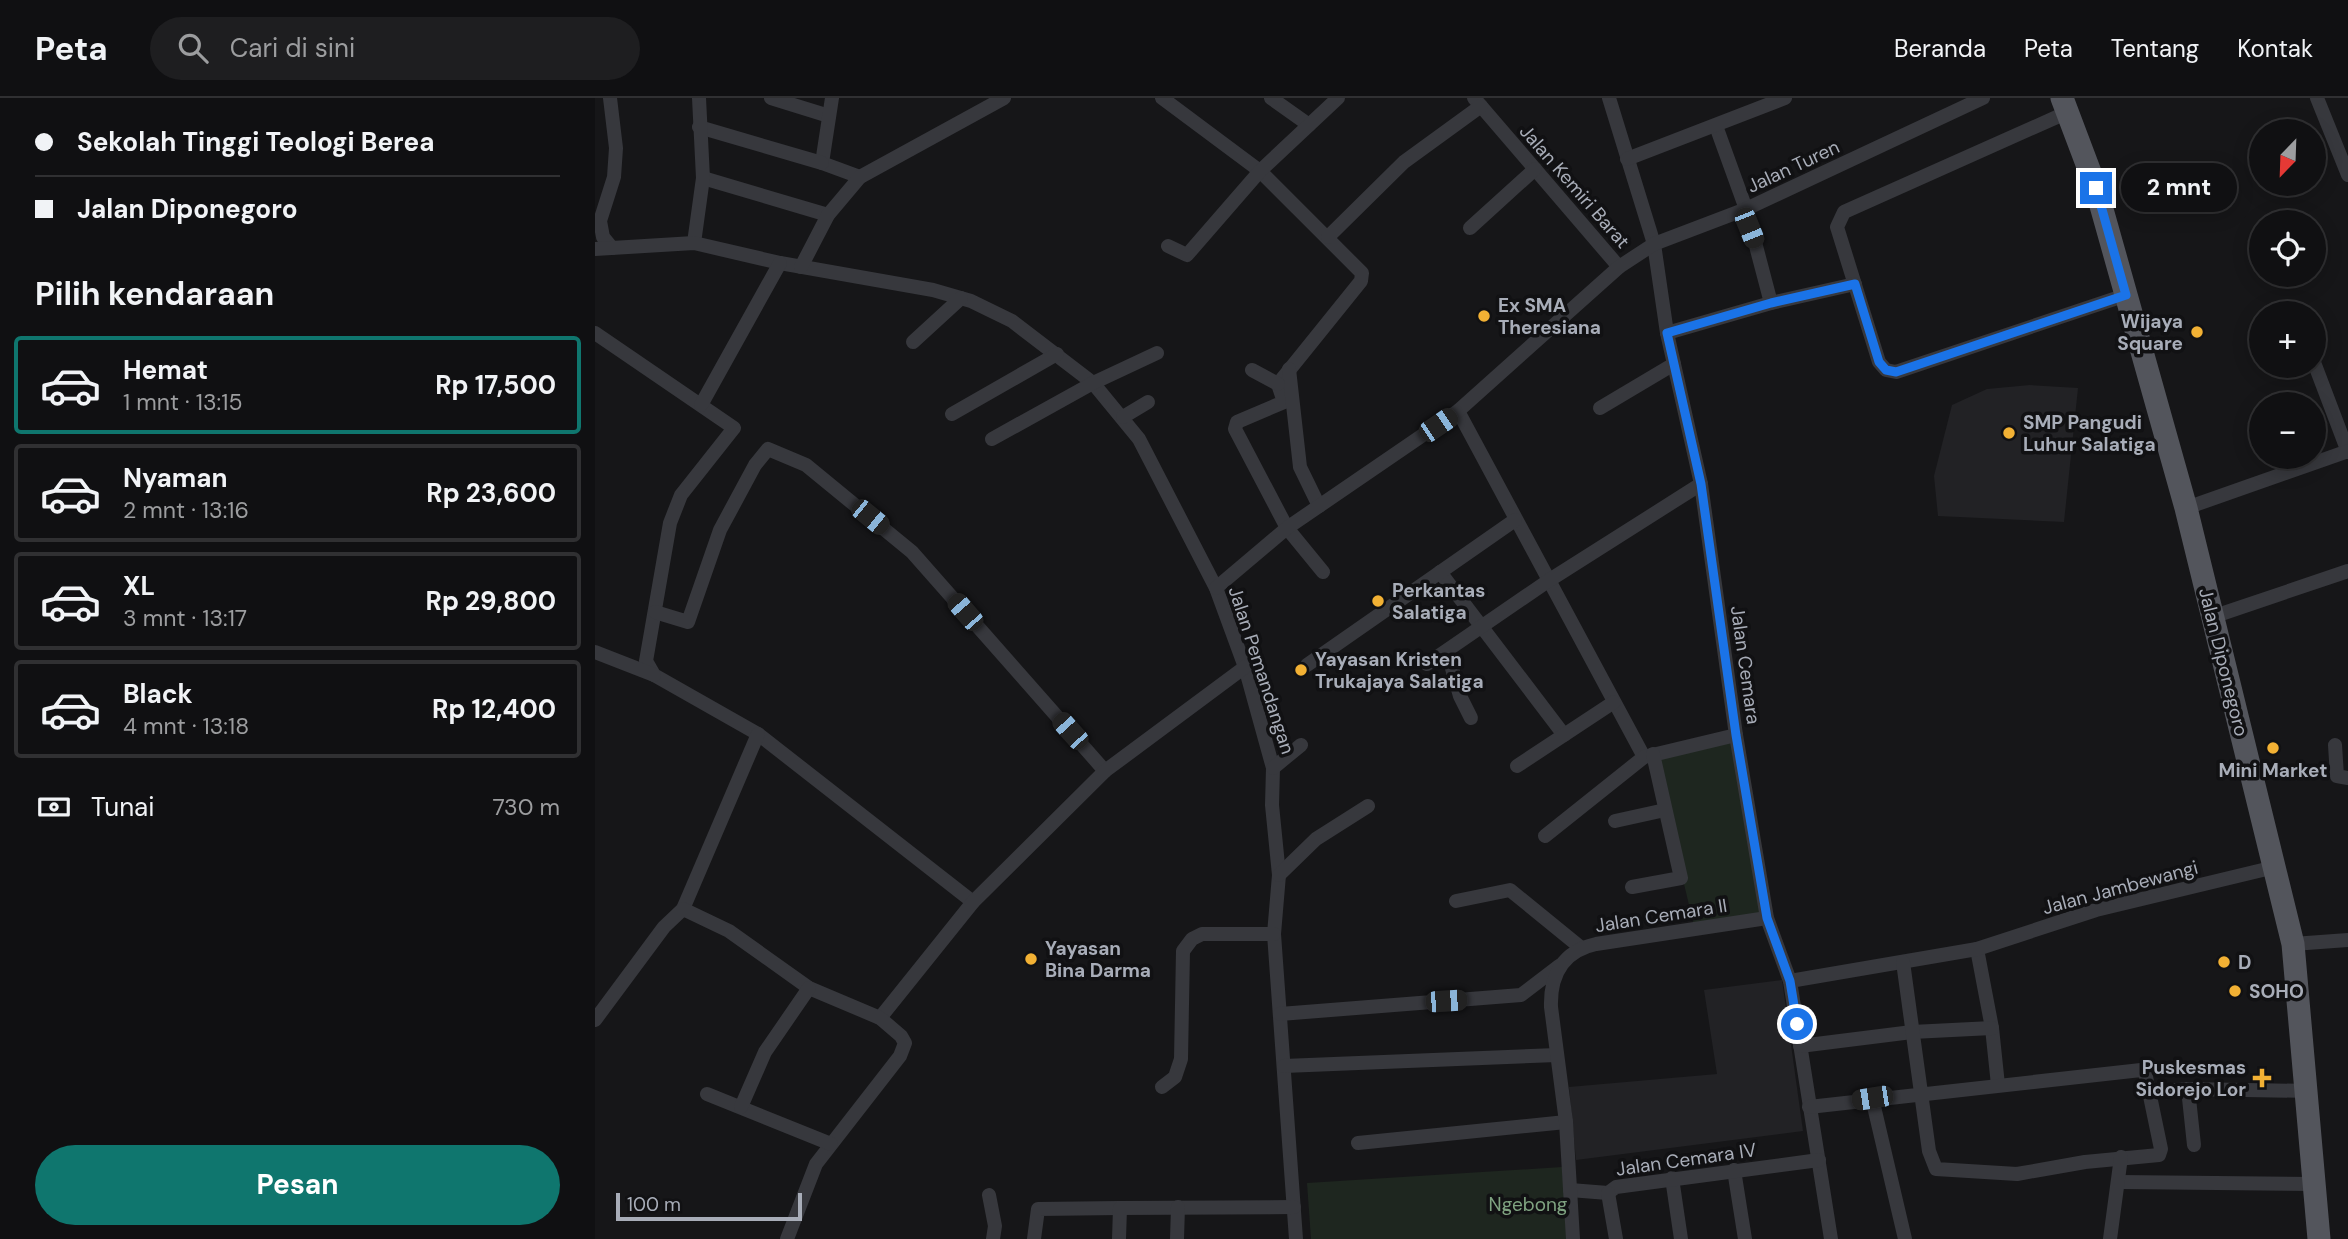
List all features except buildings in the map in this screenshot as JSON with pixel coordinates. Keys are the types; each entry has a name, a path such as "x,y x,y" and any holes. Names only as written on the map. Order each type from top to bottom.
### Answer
{"main road":[{"name":"Jalan Diponegoro","path":"2065,105 2096,188 2186,508 2294,944 2309,1091 2319,1239"}],"street":[{"path":"610,98 616,148 614,177 600,221 603,237 613,248"},
{"path":"694,243 703,178 699,98"},
{"path":"771,98 829,116"},
{"path":"822,163 832,98"},
{"path":"801,267 828,215 860,177 1004,98"},
{"path":"1162,98 1261,171 1362,273 1361,281 1278,384"},
{"path":"1271,98 1309,125"},
{"path":"1168,246 1187,255 1261,171 1338,98"},
{"name":"Jalan Cemara","path":"1609,98 1654,244 1667,333 1701,484 1736,735 1767,918 1790,981 1831,1239"},
{"path":"1627,159 1785,98"},
{"name":"Jalan Turen","path":"1216,588 1287,528 1458,411 1619,267 1654,244 1744,210 1983,98"},
{"path":"2317,98 2348,174"},
{"path":"1328,237 1404,162 1477,102"},
{"name":"Jalan Kemiri Barat","path":"1477,102 1619,267"},
{"path":"2065,105 1844,212 1837,227 1879,362 1886,370 1896,372 2126,295"},
{"path":"1716,126 1756,246 1771,303"},
{"path":"699,127 860,177"},
{"path":"1470,228 1535,169"},
{"path":"703,178 828,215"},
{"name":"Jalan Pemandangan","path":"595,250 694,243 780,263 933,289 961,298 1012,321 1058,354 1093,383 1139,439 1216,588 1245,667 1273,768 1272,805 1279,875 1274,934 1296,1239"},
{"path":"701,405 780,263"},
{"path":"1667,333 1771,303 1855,284"},
{"path":"913,342 961,298"},
{"path":"595,333 734,428 681,495 673,514 646,661 653,675"},
{"path":"992,439 1093,383 1157,353"},
{"path":"952,414 1058,354"},
{"path":"1600,408 1674,364"},
{"path":"1289,369 1300,467 1319,506"},
{"path":"1252,370 1278,384 1284,402 1237,422 1235,429 1287,528 1323,572"},
{"path":"2186,508 2348,452 2320,378"},
{"path":"1123,417 1148,402"},
{"path":"1458,411 1614,702 1649,755 1681,878 1632,887"},
{"path":"655,612 688,622 720,530 755,464 768,449 806,465 912,552 1105,771"},
{"path":"1427,664 1548,581 1701,484"},
{"path":"1307,665 1515,520"},
{"path":"2212,617 2348,571"},
{"path":"1440,572 1564,735"},
{"path":"1447,651 1460,696 1471,718"},
{"path":"595,652 653,675 758,734 973,902"},
{"path":"880,1018 973,902 1105,771 1245,667"},
{"path":"1517,766 1614,702"},
{"path":"595,1020 673,915 683,909 758,734"},
{"path":"1545,836 1649,755 1736,735"},
{"path":"1273,768 1301,745"},
{"path":"2335,745 2337,776 2348,778"},
{"path":"1279,875 1316,839 1368,806"},
{"path":"1615,821 1665,810"},
{"name":"Jalan Jambewangi","path":"1790,981 1977,949 2097,910 2275,867"},
{"path":"1456,901 1510,890 1580,947"},
{"path":"683,909 729,931 809,988 880,1018 901,1036 904,1049 816,1164 787,1239"},
{"name":"Jalan Cemara II","path":"1280,1014 1497,999 1521,995 1580,947 1767,918"},
{"path":"1162,1087 1175,1077 1181,1059 1183,951 1192,939 1202,934 1274,934"},
{"path":"2294,944 2348,940"},
{"path":"1977,949 1992,1028 1998,1085"},
{"path":"1809,1107 1872,1098 1920,1095 2141,1070 2145,1073 2150,1092 2160,1154 2152,1158 2121,1157 2017,1174 1935,1169 1929,1151 1920,1095 1903,962"},
{"path":"1559,965 1551,992 1566,1122 1573,1239"},
{"path":"741,1107 765,1052 809,988"},
{"path":"1800,1046 1912,1032 1992,1028"},
{"path":"1284,1066 1557,1055"},
{"path":"2188,1089 2194,1145"},
{"path":"2150,1092 2188,1089 2309,1091"},
{"path":"707,1094 831,1144"},
{"path":"1872,1098 1905,1239"},
{"path":"1358,1143 1566,1122"},
{"path":"2111,1239 2121,1157"},
{"name":"Jalan Cemara IV","path":"1616,1239 1608,1193 1616,1186 1819,1160"},
{"path":"1734,1170 1745,1239"},
{"path":"1672,1178 1681,1239"},
{"path":"2119,1182 2316,1184"},
{"path":"1570,1190 1608,1193"},
{"path":"989,1195 995,1226 993,1239"},
{"path":"1177,1239 1178,1207"},
{"path":"1034,1239 1038,1209 1294,1207"},
{"path":"1119,1239 1120,1208"}],"shaded area":[{"name":"SMP Pangudi Luhur Salatiga","path":"2030,385 2078,388 2064,522 1938,516 1934,476 1952,405 1987,389"},
{"path":"1782,980 1803,1131 1576,1160 1569,1087 1717,1074 1704,990"}],"green space":[{"path":"1736,735 1767,918 1695,930 1653,754"},
{"name":"Ngebong","path":"1562,1167 1568,1239 1311,1239 1307,1183"}],"place":[{"name":"Ex SMA Theresiana","path":"1484,316"},
{"name":"Wijaya Square","path":"2197,332"},
{"name":"SMP Pangudi Luhur Salatiga","path":"2009,433"},
{"name":"Perkantas Salatiga","path":"1378,601"},
{"name":"Yayasan Kristen Trukajaya Salatiga","path":"1301,670"},
{"name":"Mini Market","path":"2273,748"},
{"name":"Yayasan Bina Darma","path":"1031,959"},
{"name":"D","path":"2224,962"},
{"name":"SOHO","path":"2235,991"},
{"name":"Puskesmas Sidorejo Lor","path":"2262,1078"}],"route":[{"path":"1797,1024 1790,981 1767,918 1736,735 1701,484 1667,333 1771,303 1855,284 1879,362 1886,370 1896,372 2022,332 2126,295 2096,188"}]}
